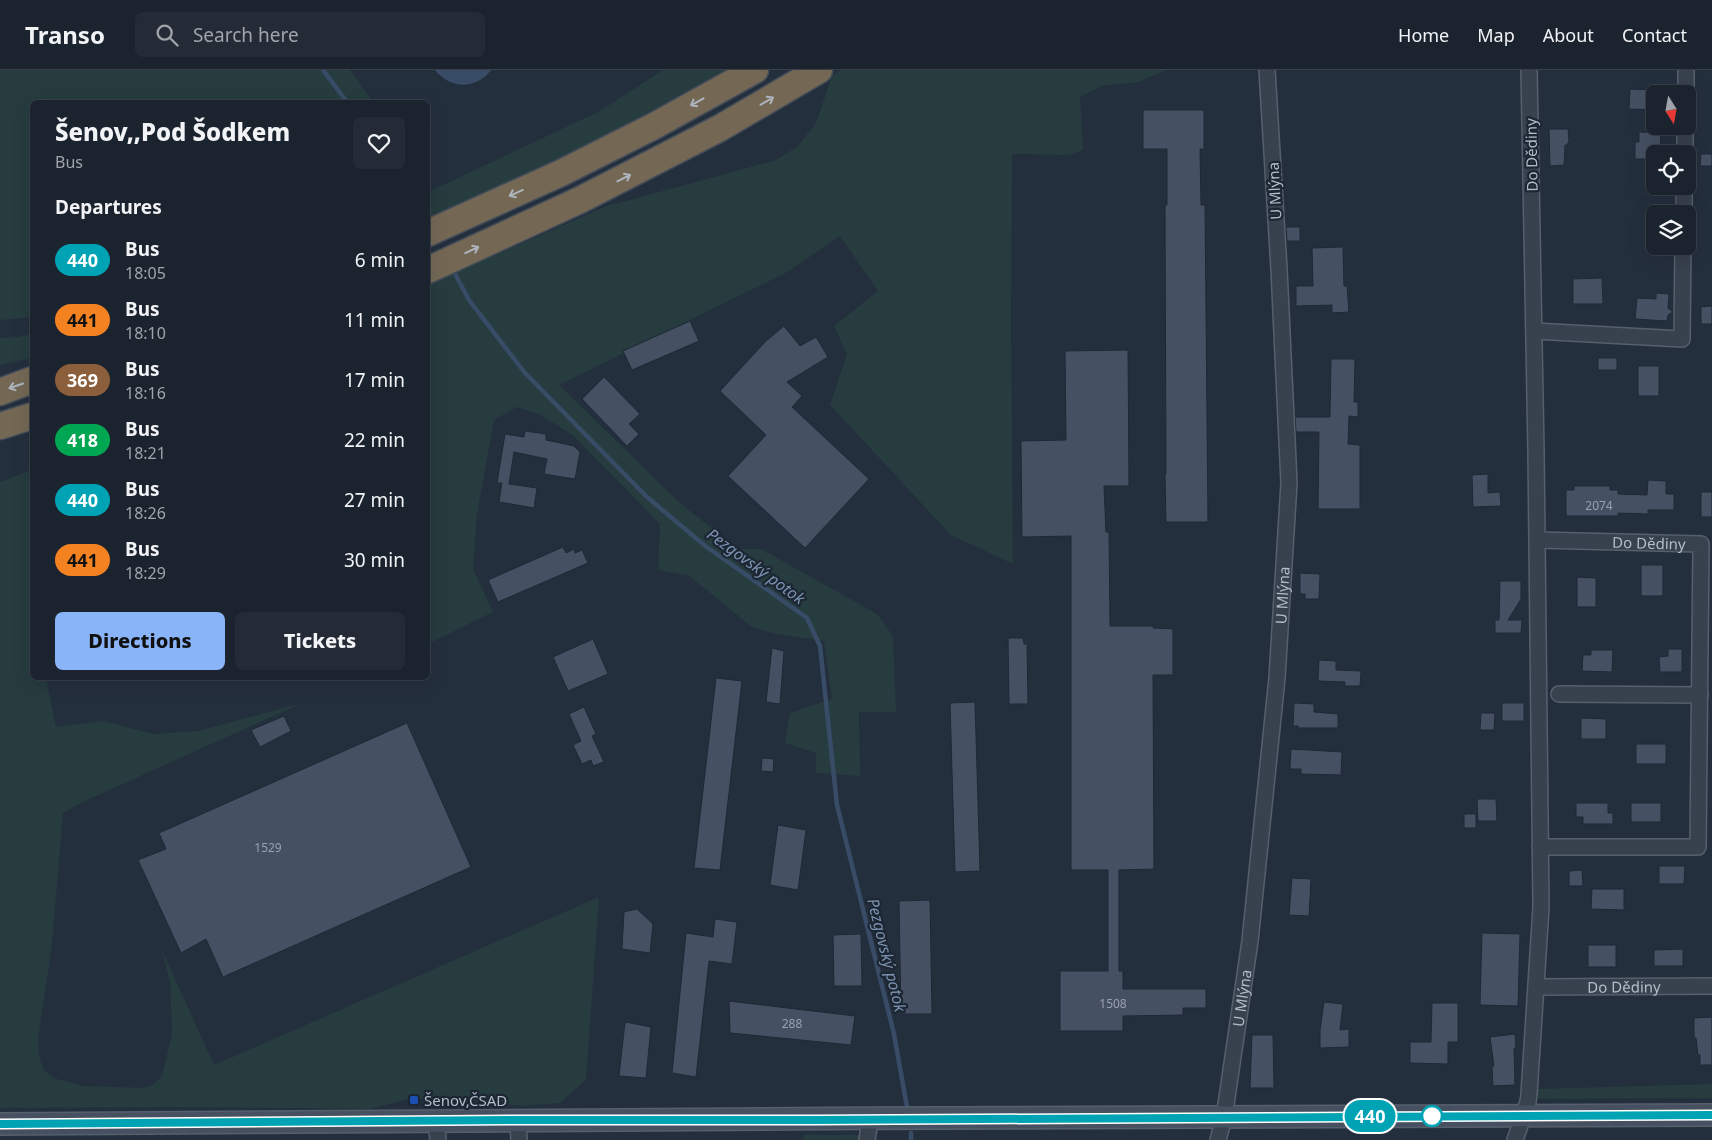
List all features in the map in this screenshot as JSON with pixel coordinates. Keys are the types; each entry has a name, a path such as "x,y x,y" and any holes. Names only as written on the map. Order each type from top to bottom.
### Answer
{"highway":[{"path":"430,232 561,173 654,126 755,70"},
{"path":"430,269 580,200 720,128 819,70"},
{"path":"0,392 30,381"},
{"path":"0,426 30,417"}],"main road":[{"path":"0,1124 437,1130 868,1130 1224,1118 1712,1115"}],"street":[{"name":"U Mlýna","path":"1218,1140 1224,1118 1253,912 1277,678 1288,483 1279,269 1267,70"},
{"name":"Do Dědiny","path":"1515,1140 1524,1116 1529,1094 1540,908 1537,540 1529,70"},
{"path":"1686,70 1686,85"},
{"path":"1534,331 1682,339 1683,255"},
{"name":"Do Dědiny","path":"1537,540 1700,544 1698,847 1540,847"},
{"path":"1559,694 1700,695"},
{"name":"Do Dědiny","path":"1536,987 1712,986"}],"green space":[{"path":"0,70 350,70 372,100 30,100 30,317 0,320"},
{"path":"663,70 726,70 546,168 430,218 430,191 600,111"},
{"path":"841,70 1166,70 1139,82 1102,86 1080,97 1083,150 1068,155 1012,154 1013,564 951,535 830,405 847,354 834,326 878,291 840,236 789,271 559,385 680,503 738,549 761,549 877,614 893,636 896,712 859,712 860,776 816,773 816,753 785,743 790,713 832,699 824,641 771,633 751,626 688,575 658,570 660,524 574,436 539,414 517,407 494,420 477,514 473,569 493,612 430,643 430,283 604,207 776,160 797,147 816,123 832,76"},
{"path":"30,334 30,358 0,365 0,338"},
{"path":"30,471 30,680 46,680 56,727 103,721 154,734 198,731 302,703 83,802 63,813 52,944 38,1040 39,1056 43,1069 53,1078 84,1086 144,1088 154,1084 162,1076 172,1034 170,982 162,950 214,1065 599,897 586,1080 560,1103 524,1106 447,1097 405,1100 370,1109 0,1108 0,482"},
{"path":"1712,1084 1712,1098 1535,1099 1535,1089"},
{"path":"803,1135 859,1135 858,1140 804,1140"}],"water":[{"path":"435,70 491,70 478,81 463,85 448,81"}],"building":[{"path":"1630,89 1646,90 1646,110 1629,109"},
{"path":"1143,110 1204,110 1204,149 1200,149 1201,205 1205,205 1208,522 1166,522 1165,205 1167,205 1167,149 1143,149"},
{"path":"1549,129 1568,129 1569,141 1565,145 1564,165 1550,166"},
{"path":"1639,132 1646,132 1646,135 1661,135 1660,145 1646,145 1646,159 1635,159 1635,142 1639,142"},
{"path":"1701,154 1712,154 1712,166 1700,166"},
{"path":"1286,227 1300,227 1300,241 1287,241"},
{"path":"1343,247 1344,286 1347,286 1349,312 1332,313 1332,305 1296,306 1296,286 1313,286 1312,248"},
{"path":"1602,278 1603,304 1573,304 1573,279"},
{"path":"1656,293 1669,294 1668,308 1673,312 1668,315 1667,321 1635,319 1637,298 1656,299"},
{"path":"1712,306 1712,324 1701,324 1701,307"},
{"path":"690,321 699,341 632,370 623,351"},
{"path":"784,326 800,346 816,337 828,357 787,382 802,396 792,407 869,479 805,548 728,476 766,435 720,391 765,342"},
{"path":"1128,350 1129,486 1104,486 1106,532 1109,532 1110,626 1153,626 1153,628 1173,629 1173,675 1153,675 1154,869 1119,870 1119,971 1123,971 1123,989 1206,989 1206,1008 1183,1008 1183,1015 1123,1016 1123,1031 1060,1031 1060,971 1108,971 1108,870 1071,870 1071,536 1022,537 1021,441 1066,440 1065,351"},
{"path":"1598,358 1617,358 1617,370 1598,370"},
{"path":"1331,359 1355,359 1354,402 1358,402 1358,417 1349,416 1348,444 1360,445 1360,509 1318,509 1319,432 1296,432 1295,417 1330,417"},
{"path":"1638,366 1659,366 1659,396 1638,396"},
{"path":"604,377 640,414 629,424 639,434 627,446 582,399"},
{"path":"525,431 546,434 546,440 574,446 580,452 575,479 544,474 547,459 514,452 509,484 537,488 534,508 499,502 502,483 497,483 505,434 524,437"},
{"path":"1488,474 1488,493 1500,492 1501,506 1473,507 1472,475"},
{"path":"1648,480 1666,481 1666,494 1674,494 1674,510 1648,510 1648,514 1618,513 1618,516 1566,516 1566,490 1574,490 1574,486 1610,486 1610,490 1618,490 1618,494 1647,495"},
{"path":"1701,492 1712,492 1712,517 1701,517"},
{"path":"563,547 566,553 574,549 575,553 582,550 588,563 498,602 488,580"},
{"path":"1641,565 1663,565 1663,596 1641,596"},
{"path":"1300,573 1320,574 1319,599 1305,599 1305,594 1300,594"},
{"path":"1577,577 1596,578 1596,607 1577,607"},
{"path":"1500,581 1521,581 1521,599 1508,620 1522,620 1521,633 1500,633 1499,635 1499,633 1495,633 1495,620 1499,620"},
{"path":"1008,638 1023,638 1024,644 1027,644 1028,704 1009,704"},
{"path":"593,639 608,674 568,691 553,657"},
{"path":"772,648 784,651 780,704 766,702"},
{"path":"1668,649 1682,649 1682,672 1660,672 1659,657 1668,656"},
{"path":"1591,650 1613,650 1612,672 1582,671 1583,655 1591,655"},
{"path":"1319,660 1336,661 1336,670 1361,671 1360,686 1345,686 1345,682 1318,681"},
{"path":"716,678 742,681 720,870 694,868"},
{"path":"975,702 980,871 955,872 950,703"},
{"path":"1294,703 1314,704 1314,712 1338,714 1338,728 1298,728 1298,726 1293,726"},
{"path":"1502,703 1524,703 1524,721 1502,721"},
{"path":"584,707 596,734 592,736 604,762 593,766 591,760 582,764 573,745 581,741 569,714"},
{"path":"1481,713 1495,713 1494,730 1480,730"},
{"path":"284,716 291,731 260,747 251,730"},
{"path":"1581,718 1606,719 1606,739 1581,739"},
{"path":"407,723 471,867 223,977 206,939 181,953 138,860 166,849 159,833"},
{"path":"1636,744 1666,744 1666,764 1636,764"},
{"path":"1291,749 1342,752 1341,775 1301,774 1301,769 1290,769"},
{"path":"762,758 774,759 773,772 761,771"},
{"path":"1477,799 1496,799 1497,821 1478,821"},
{"path":"1576,803 1608,803 1608,813 1613,813 1613,824 1583,824 1583,817 1576,817"},
{"path":"1631,803 1661,803 1661,822 1631,822"},
{"path":"1464,814 1476,814 1476,828 1464,828"},
{"path":"778,825 806,830 798,890 770,885"},
{"path":"1659,866 1685,866 1684,884 1659,884"},
{"path":"1582,870 1583,886 1569,886 1569,871"},
{"path":"1292,878 1311,879 1309,916 1289,915"},
{"path":"1592,889 1624,889 1624,910 1591,909"},
{"path":"930,900 932,1014 901,1014 899,901"},
{"path":"637,909 653,924 650,953 622,949 624,912"},
{"path":"715,919 737,922 732,964 709,961 696,1077 672,1073 686,933 713,937"},
{"path":"1482,933 1520,934 1518,1006 1480,1005"},
{"path":"861,934 862,986 834,986 833,935"},
{"path":"1588,945 1616,945 1616,967 1588,967"},
{"path":"1683,949 1683,966 1654,966 1654,950"},
{"path":"729,1001 855,1016 851,1045 730,1033"},
{"path":"1324,1002 1343,1004 1340,1030 1349,1029 1349,1047 1320,1048 1320,1030"},
{"path":"1432,1003 1458,1003 1458,1042 1448,1042 1448,1064 1410,1063 1410,1042 1431,1042"},
{"path":"1712,1017 1712,1065 1700,1065 1700,1055 1698,1055 1696,1038 1694,1038 1694,1018"},
{"path":"625,1022 651,1027 646,1078 619,1076"},
{"path":"1515,1034 1515,1085 1493,1086 1492,1066 1494,1066 1490,1037"},
{"path":"1252,1035 1273,1035 1274,1088 1250,1088"}],"waterway":[{"name":"Pezgovský potok","path":"323,70 346,100"},
{"name":"Pezgovský potok","path":"452,268 469,300 525,373 647,497 704,545 807,618 820,646 837,805 894,1034 907,1107"},
{"name":"Pezgovský potok","path":"911,1133 911,1140"}],"bus line":[{"name":"440","path":"0,1124 1712,1115"}],"place":[{"name":"Šenov,ČSAD","path":"414,1100"}]}
